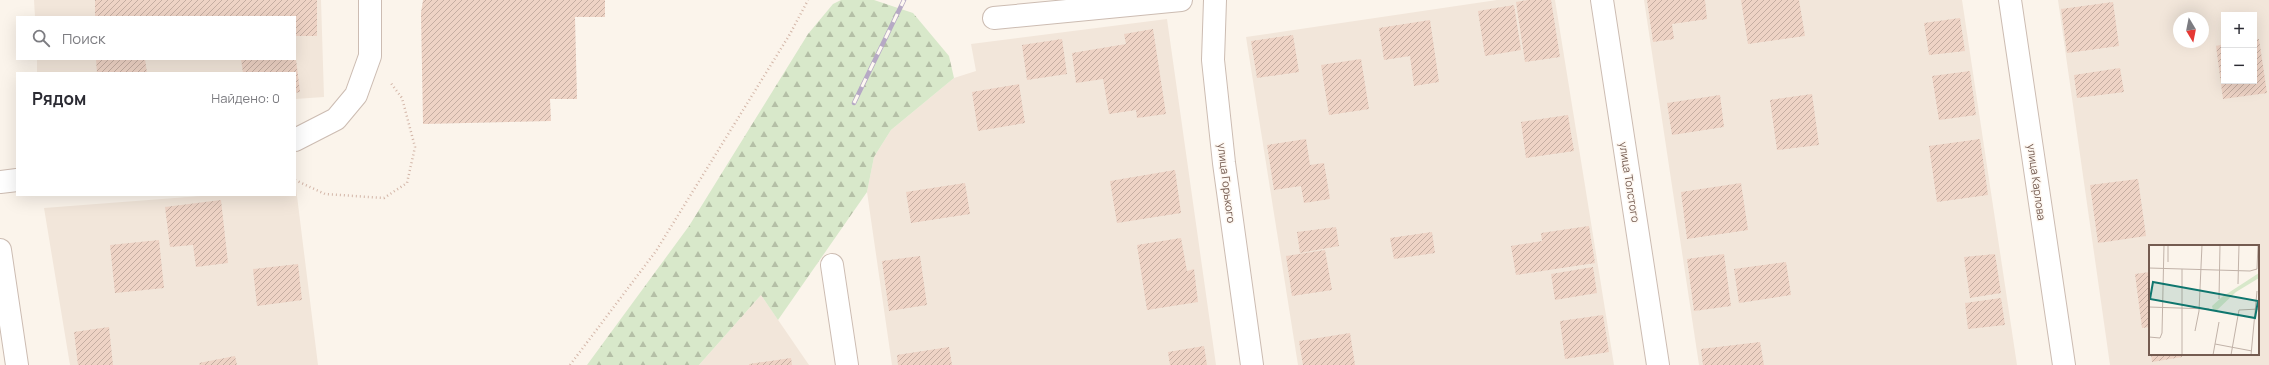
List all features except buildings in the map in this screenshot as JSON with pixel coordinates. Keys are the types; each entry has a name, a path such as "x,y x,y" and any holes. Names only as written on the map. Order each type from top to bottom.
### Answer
{"street":[{"path":"296,139 336,119 356,95 370,56 370,0"},
{"path":"994,18 1181,0"},
{"name":"улица Горького","path":"1215,0 1214,60 1224,163 1252,365"},
{"name":"улица Толстого","path":"1602,0 1658,365"},
{"name":"улица Карлова","path":"2010,0 2064,365"},
{"path":"0,182 16,180"},
{"path":"0,250 17,365"},
{"path":"832,265 847,365"}],"path":[{"path":"570,365 656,250 790,34 808,0"},
{"path":"296,180 325,194 384,198 407,183 415,147 402,98 370,56"}],"shaded area":[{"path":"34,0 321,0 324,97 296,99 296,72 37,72 37,60 296,60 296,16 35,16"},
{"path":"1497,0 1555,0 1614,365 1298,365 1246,37"},
{"path":"1644,0 1962,0 2017,365 1699,365"},
{"path":"2058,0 2269,0 2269,365 2110,365"},
{"path":"1167,19 1216,365 892,365 867,192 874,157 891,130 954,78 976,71 971,44"},
{"path":"296,188 318,365 70,365 44,208 201,196 296,196"},
{"path":"761,295 809,365 699,365"}],"green space":[{"path":"841,0 874,0 913,13 949,56 954,78 891,130 874,157 867,192 778,320 761,295 699,365 587,365 689,226 808,34 833,4"}],"railway":[{"path":"854,103 904,0"}]}
